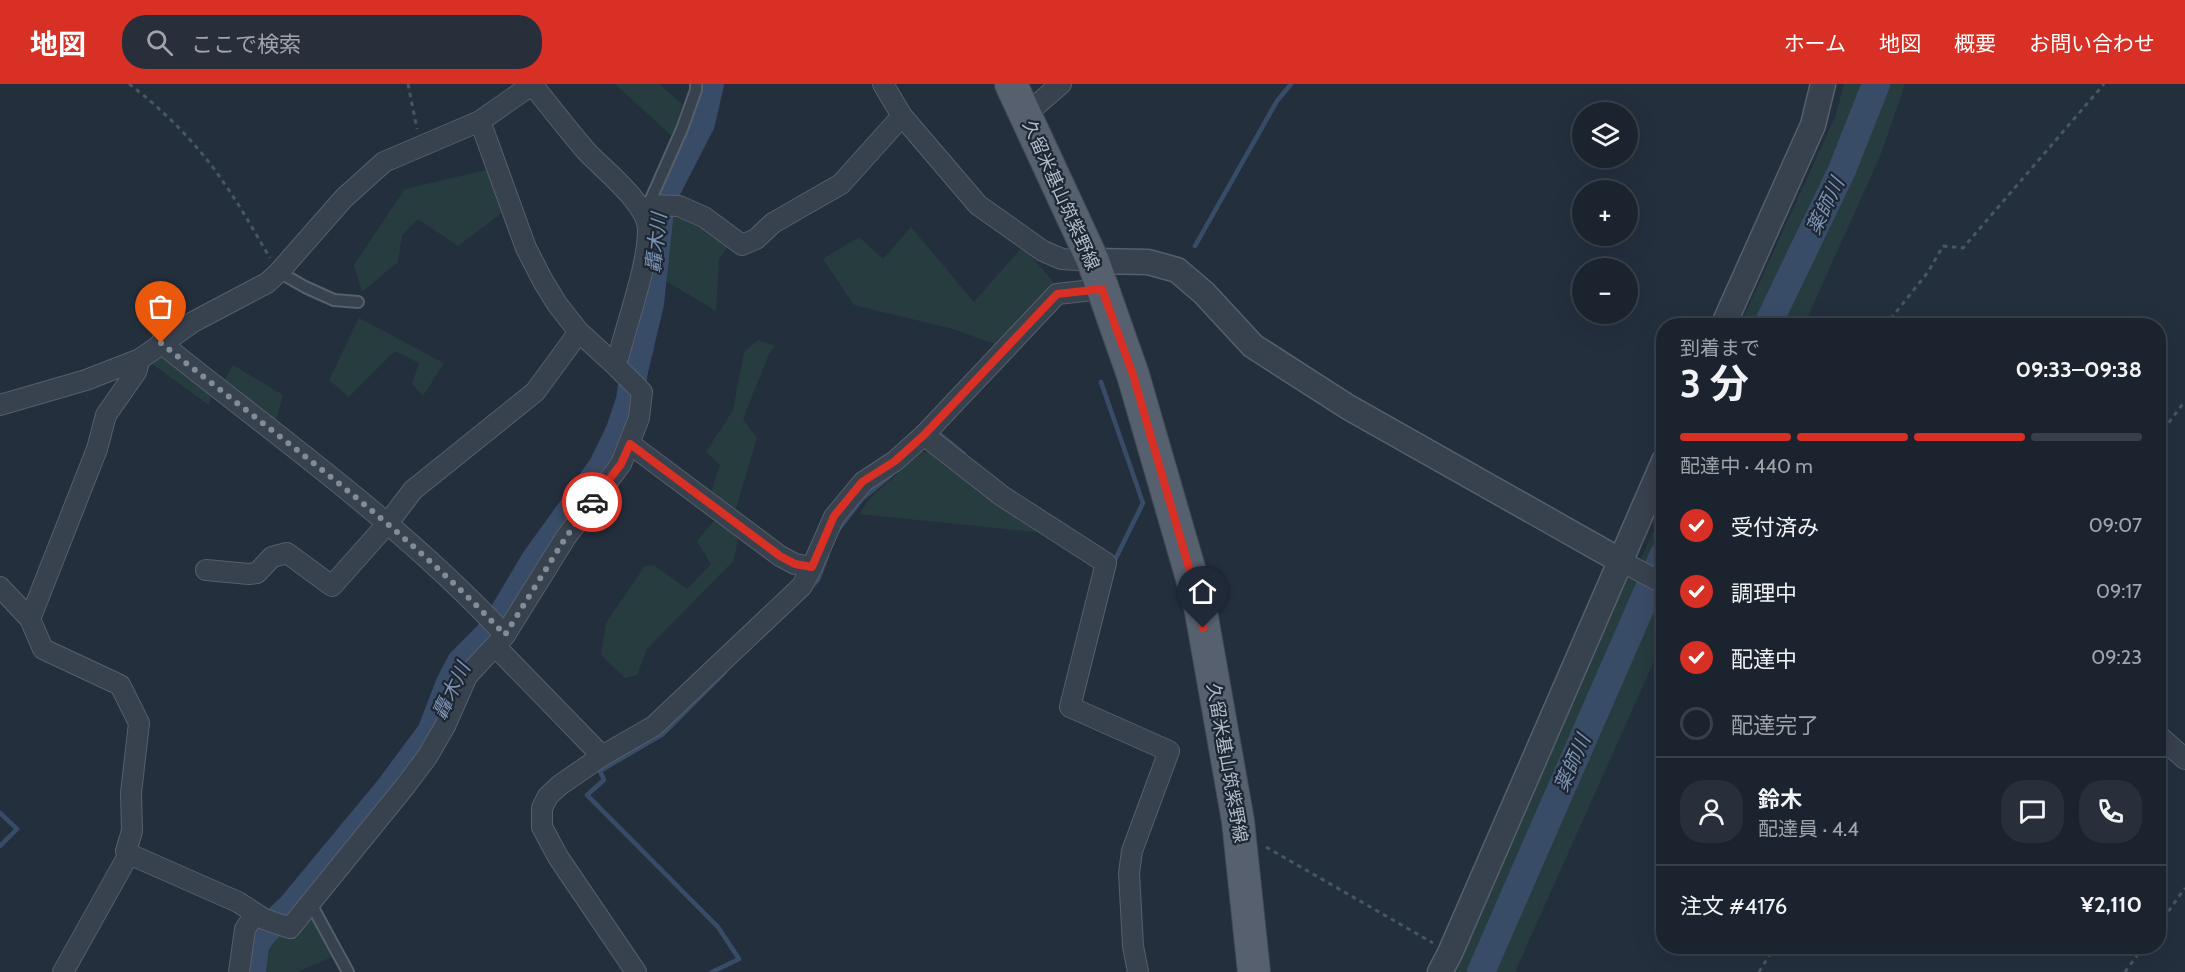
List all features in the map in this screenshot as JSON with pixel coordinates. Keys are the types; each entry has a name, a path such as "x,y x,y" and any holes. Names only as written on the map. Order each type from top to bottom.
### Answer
{"main road":[{"name":"久留米基山筑紫野線","path":"1011,84 1097,275 1133,375 1200,606 1238,821 1254,972"}],"street":[{"path":"0,405 86,380 140,358 193,322 267,282 279,272 344,198 384,162 480,121 533,84 587,152 631,196 648,209 679,206 704,217 742,245 756,239 773,223 842,184 902,116"},
{"path":"883,84 902,116 978,205 1043,251 1097,275"},
{"path":"1025,115 1061,84"},
{"path":"1727,318 1813,124 1823,84"},
{"path":"0,587 30,619 43,649 120,685 139,723 131,793 132,831 126,851 238,902 260,916 290,928 427,757 445,726 467,676 500,641 566,537 621,464 639,418 642,393 579,332 556,304 543,281 526,248 480,121"},
{"path":"617,367 642,266 648,228 648,209"},
{"path":"636,972 558,857 542,827 542,808 548,796 602,756 654,726 678,705 802,586 834,516 862,482 895,461 924,435 1057,294 1097,275 1148,262 1177,270 1204,292 1253,346 1348,407 1656,580"},
{"path":"206,570 257,573 272,557 287,553 332,586 388,523 413,490 535,392 579,332"},
{"path":"161,343 388,523 444,573 487,616 500,641 602,756"},
{"path":"30,619 96,449 106,415 136,372 140,358"},
{"path":"924,435 1002,496 1106,563 1070,707 1169,751 1132,851 1129,873 1132,936 1138,972"},
{"path":"630,444 780,556 795,564 812,567"},
{"path":"1445,962 1656,478"},
{"path":"2166,742 2185,759"},
{"path":"63,972 129,854"},
{"path":"239,972 245,929 260,916"}],"lane":[{"path":"648,209 682,129 696,84"},
{"path":"279,272 334,300 358,302"},
{"path":"310,904 348,972"}],"path":[{"path":"129,84 149,99 176,125 223,182 279,272"},
{"path":"408,84 420,147"},
{"path":"1891,318 1928,272 1943,246 1963,248 2104,84"},
{"path":"2166,426 2185,401"},
{"path":"1266,847 1445,962"},
{"path":"2166,915 2185,888"},
{"path":"1759,972 1770,954"},
{"path":"2125,972 2138,954"}],"green space":[{"path":"615,84 659,84 682,104 673,137"},
{"path":"1844,84 1860,84 1857,103 1759,318 1743,318 1835,117"},
{"path":"1885,84 1905,84 1881,154 1807,318 1784,318 1875,115"},
{"path":"490,169 503,212 458,246 418,219 402,235 398,262 362,292 354,265 405,189"},
{"path":"673,211 702,222 730,243 719,259 716,311 663,279"},
{"path":"911,227 974,302 1023,246 1055,284 997,345 953,329 854,305 823,259 859,237 883,259"},
{"path":"359,318 444,363 423,396 412,384 419,363 395,351 349,397 329,380"},
{"path":"758,340 775,346 769,354 743,419 757,438 734,515 709,497 720,465 706,452 733,410 744,352"},
{"path":"165,353 213,391 209,405 148,361"},
{"path":"233,365 283,395 274,427 221,386"},
{"path":"922,452 935,453 1046,533 859,514 870,498"},
{"path":"1656,510 1656,545 1468,972 1453,972 1624,581 1631,578 1654,531 1652,519"},
{"path":"718,516 739,533 734,560 647,649 637,675 625,678 601,655 606,623 645,566 654,565 687,589 711,564 697,541"},
{"path":"1656,606 1656,657 1515,972 1493,972"},
{"path":"309,914 332,957 297,972 262,972 272,936 291,935"}],"waterway":[{"name":"轟木川","path":"252,972 255,945 263,933 291,907 388,790 431,732 450,683 461,662 488,635 535,560 602,467 620,430 630,400 634,371 650,303 661,201 701,123 710,84"},
{"path":"1195,246 1277,101 1291,84"},
{"name":"薬師川","path":"1771,318 1842,170 1876,84"},
{"path":"1101,382 1143,503 1113,564"},
{"path":"936,431 964,454"},
{"path":"837,531 862,499 891,475"},
{"path":"811,587 818,580 827,556"},
{"name":"薬師川","path":"1481,972 1656,572"},
{"path":"712,972 739,959 718,927 587,795 604,780 600,771 663,734 725,672"},
{"path":"0,813 17,829 0,846"}],"way so far":[{"path":"161,343 388,523 444,573 505,635 566,537 592,502"}],"route":[{"path":"592,502 621,464 630,444 780,556 795,564 812,567 834,516 862,482 895,461 924,435 1057,294 1102,289 1133,375 1200,606 1203,628"}]}
